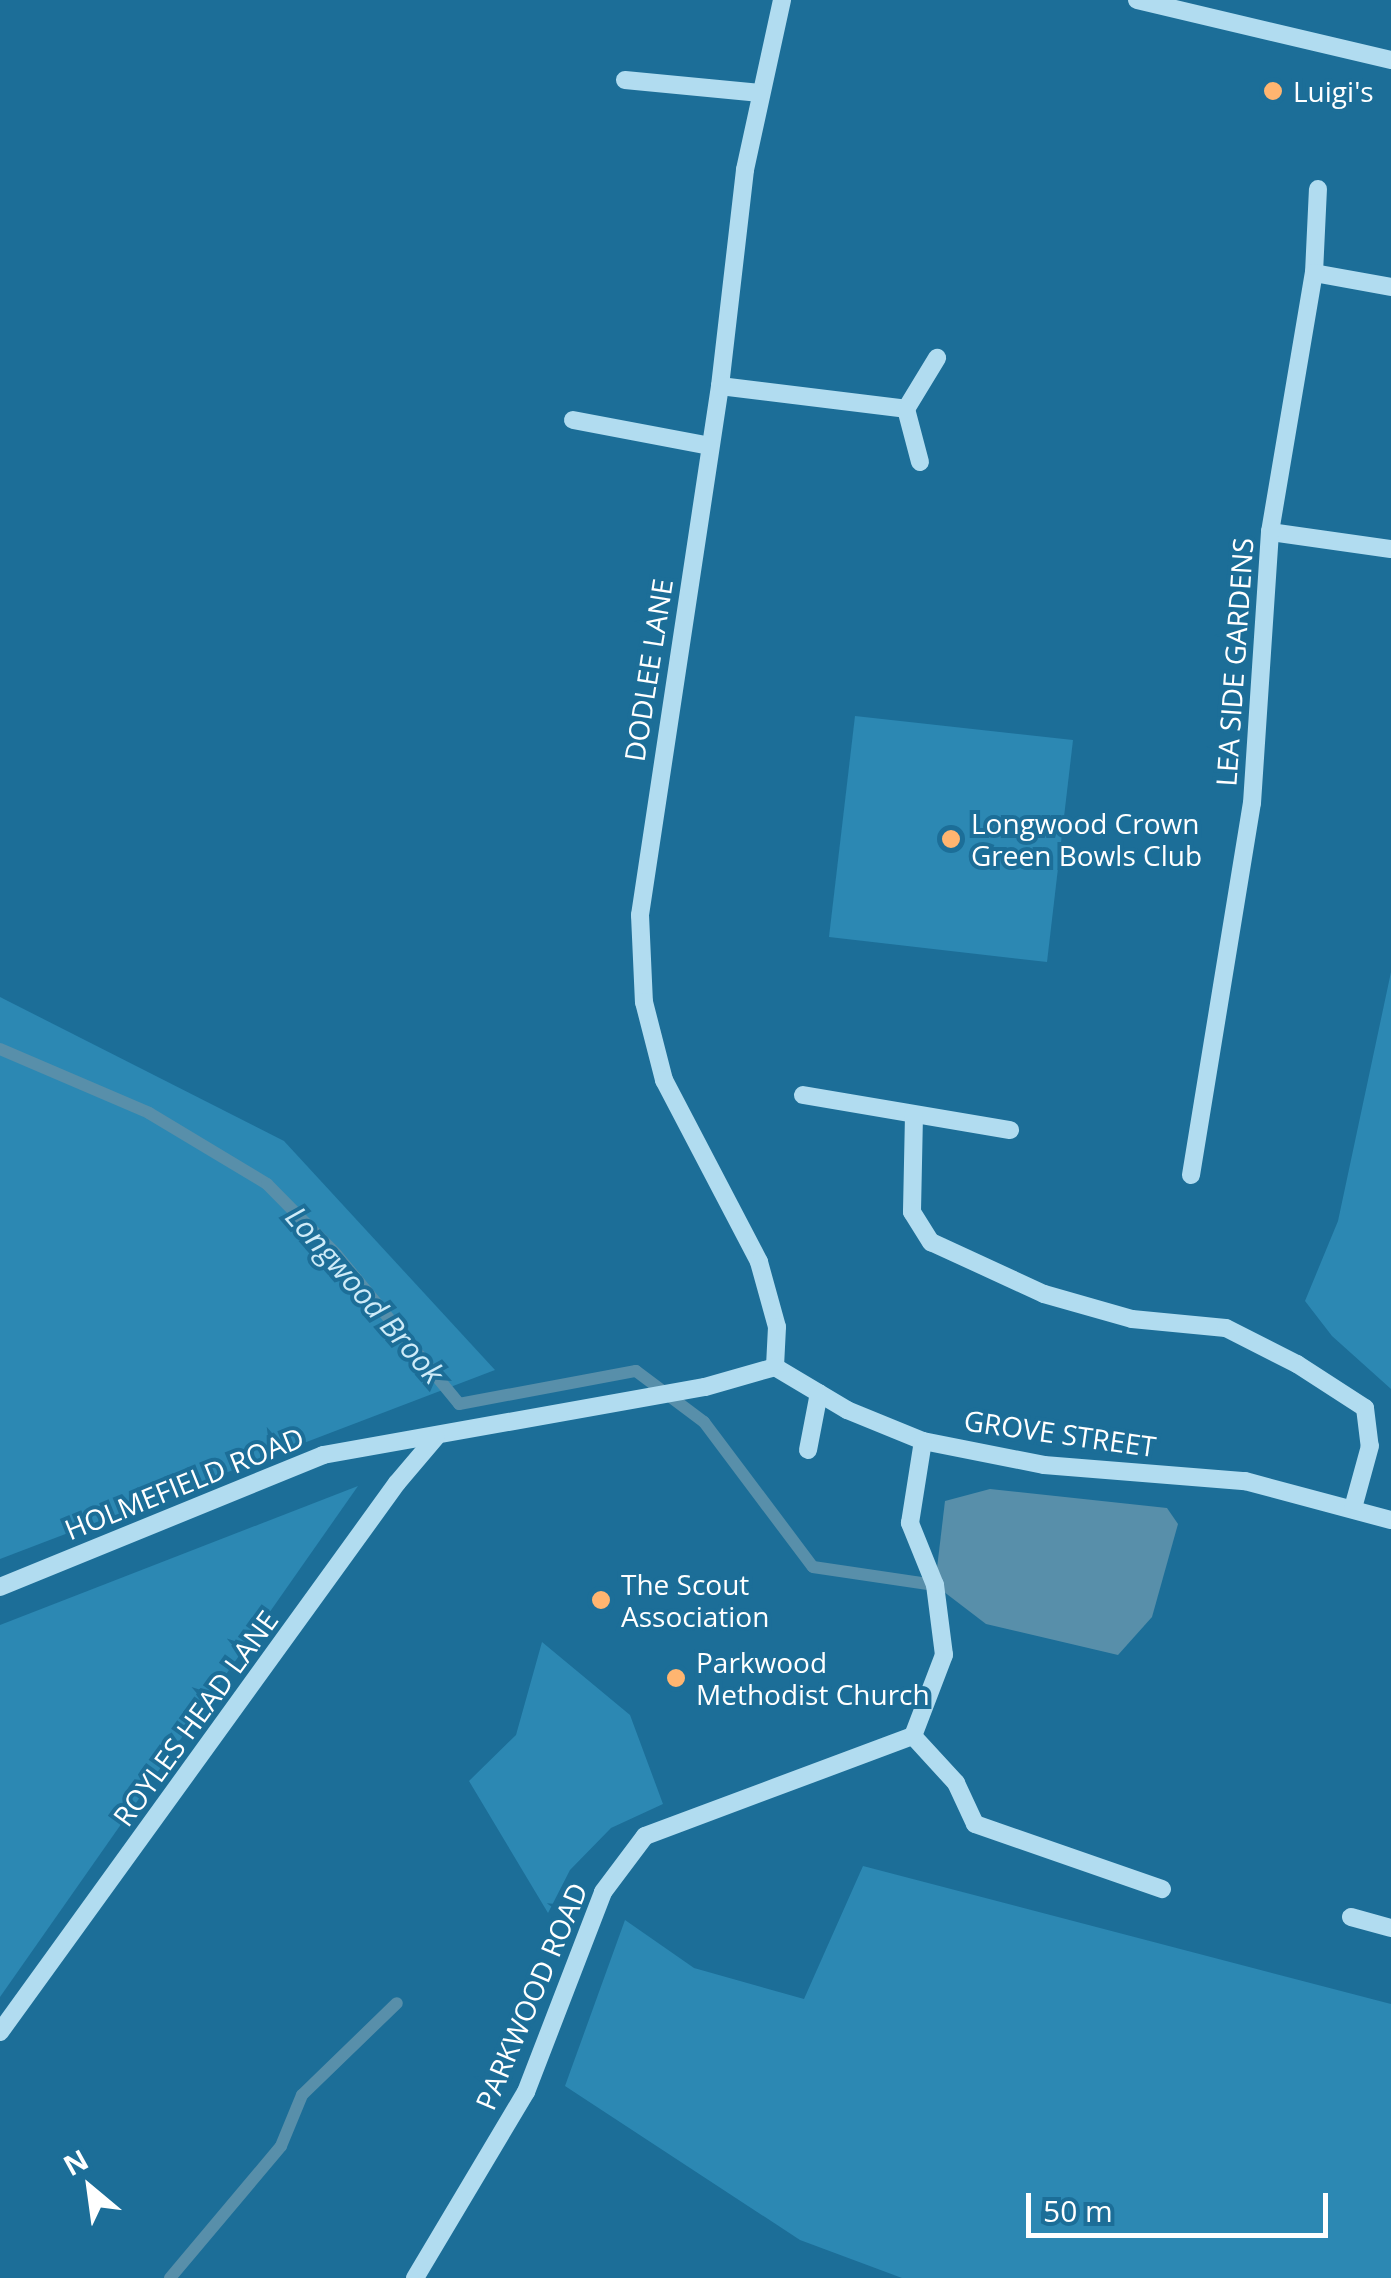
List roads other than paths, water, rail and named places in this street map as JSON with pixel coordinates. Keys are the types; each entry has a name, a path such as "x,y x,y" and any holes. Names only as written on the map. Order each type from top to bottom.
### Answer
{"street":[{"name":"DODLEE LANE","path":"775,1366 778,1327 759,1262 664,1080 644,1002 640,915 720,386 744,170 782,0"},
{"path":"1137,0 1391,60"},
{"path":"624,80 760,93"},
{"name":"LEA SIDE GARDENS","path":"1190,1174 1252,803 1270,532 1314,273 1318,189"},
{"path":"1314,273 1391,287"},
{"path":"920,462 906,410 937,358"},
{"path":"720,386 906,410"},
{"path":"573,420 710,446"},
{"path":"1270,532 1391,549"},
{"path":"803,1096 1010,1130"},
{"path":"914,1115 912,1212 931,1242 1044,1294 1132,1319 1226,1328 1297,1364 1365,1408 1370,1446 1353,1508"},
{"name":"GROVE STREET","path":"775,1366 819,1393 923,1441 1044,1464 1245,1482 1391,1520"},
{"name":"HOLMEFIELD ROAD","path":"0,1587 323,1455 436,1438 705,1387 775,1366"},
{"path":"808,1450 819,1393"},
{"name":"ROYLES HEAD LANE","path":"0,2032 397,1483 436,1438"},
{"path":"923,1441 910,1523 936,1586 944,1655 913,1736 956,1783 975,1824 1162,1889"},
{"name":"PARKWOOD ROAD","path":"415,2278 526,2092 602,1892 645,1836 913,1736"},
{"path":"1351,1917 1391,1928"}],"waterway":[{"name":"Longwood Brook","path":"0,1049 149,1113 267,1184 336,1254 459,1404 636,1371 704,1422 813,1567 935,1585"},
{"path":"170,2278 281,2146 302,2095 397,2003"}],"place":[{"name":"Luigi's","path":"1273,91"},
{"name":"Longwood Crown Green Bowls Club","path":"951,839"},
{"name":"The Scout Association","path":"601,1600"},
{"name":"Parkwood Methodist Church","path":"676,1678"}]}
